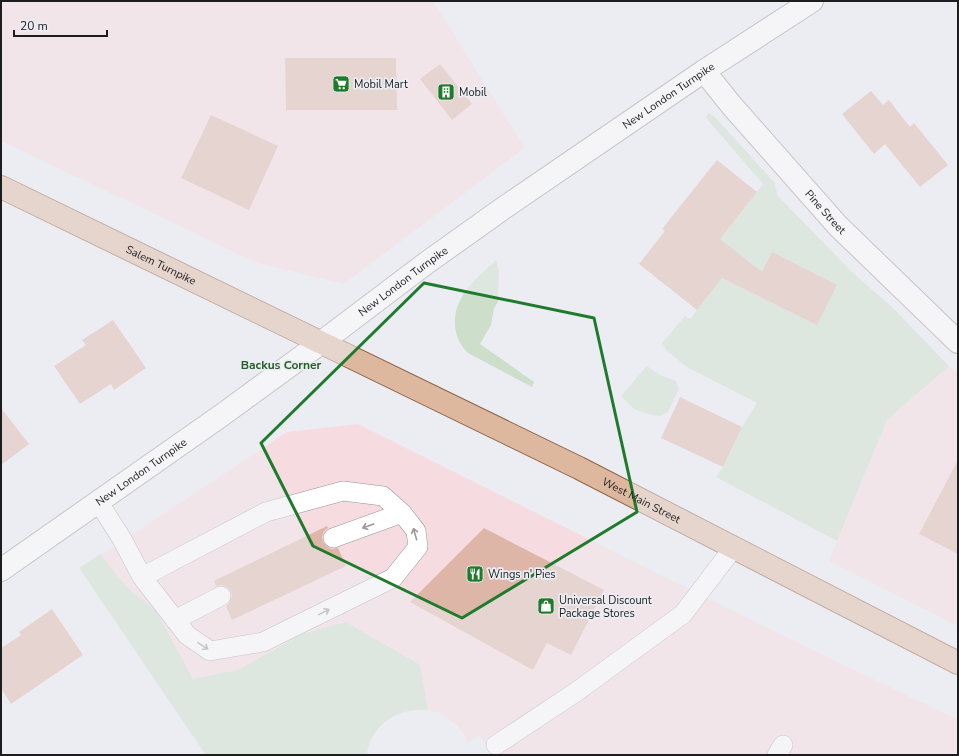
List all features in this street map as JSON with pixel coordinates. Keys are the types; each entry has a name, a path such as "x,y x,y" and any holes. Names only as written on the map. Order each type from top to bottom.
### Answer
{"main road":[{"name":"New London Turnpike","path":"1,570 99,503 222,415 322,342 403,280 462,238 704,71 812,1"},
{"name":"Pine Street","path":"704,71 732,106 838,226 958,342"},
{"name":"Salem Turnpike","path":"1,187 322,342"},
{"name":"West Main Street","path":"322,342 573,465 958,663"}],"lane":[{"path":"99,503 122,539 142,577 187,636 210,651 263,642 393,578 418,548 416,531 402,513 383,496 343,491 266,512 142,577"},
{"path":"333,538 402,513"},
{"path":"496,745 576,692 683,614 734,547"},
{"path":"175,620 221,596"}],"highlighted area":[{"path":"424,283 594,318 637,512 462,618 313,546 261,443"}],"shaded area":[{"path":"1,1 433,1 525,148 344,284 257,263 1,141"},
{"path":"949,366 958,374 958,626 829,561 887,420"},
{"path":"358,424 735,612 958,720 958,755 492,755 479,735 468,743 464,734 445,716 437,712 420,709 402,712 386,720 206,755 80,569 287,432"}],"green space":[{"path":"708,113 714,116 774,182 778,196 854,274 891,306 949,366 887,420 837,541 716,477 723,467 742,427 757,403 687,367 667,351 662,343 685,316 690,319 725,274 720,239 763,184 706,118"},
{"path":"496,260 499,270 498,302 494,308 491,325 480,344 534,382 532,387 468,353 456,334 455,315 462,297 474,281"},
{"path":"647,366 660,375 676,381 679,389 668,412 661,416 652,415 634,409 621,396"},
{"path":"100,554 126,586 156,611 193,679 238,670 302,634 346,622 420,665 428,710 407,711 388,720 380,726 374,734 369,744 367,755 206,755 79,568"}],"building":[{"name":"Mobil Mart","path":"285,58 396,58 397,110 286,110"},
{"name":"Mobil","path":"440,64 472,104 452,120 420,79"},
{"path":"871,91 883,105 889,100 910,127 914,123 948,165 920,187 885,144 874,154 842,114"},
{"path":"211,115 278,146 249,210 181,178"},
{"path":"717,160 757,192 720,239 762,272 772,252 837,285 817,325 722,278 697,310 639,264 665,231 662,229"},
{"path":"113,320 146,368 114,390 111,384 80,404 54,366 86,345 82,340"},
{"path":"680,397 742,427 723,467 661,438"},
{"path":"1,408 29,444 1,465"},
{"path":"958,460 958,554 919,534"},
{"path":"327,526 328,528 324,531 322,536 323,542 331,549 338,548 346,566 232,620 226,606 230,602 232,596 231,591 227,587 221,585 216,586 214,581"},
{"path":"484,528 604,590 571,655 547,643 533,670 410,602"},
{"path":"52,609 83,655 11,704 1,688 1,648 21,635 19,632"}],"place":[{"name":"Mobil Mart","path":"341,84"},
{"name":"Mobil","path":"446,92"},
{"name":"Wings n' Pies","path":"475,574"},
{"name":"Universal Discount Package Stores","path":"546,606"}],"district":[{"name":"Backus Corner","path":"281,365"}]}
